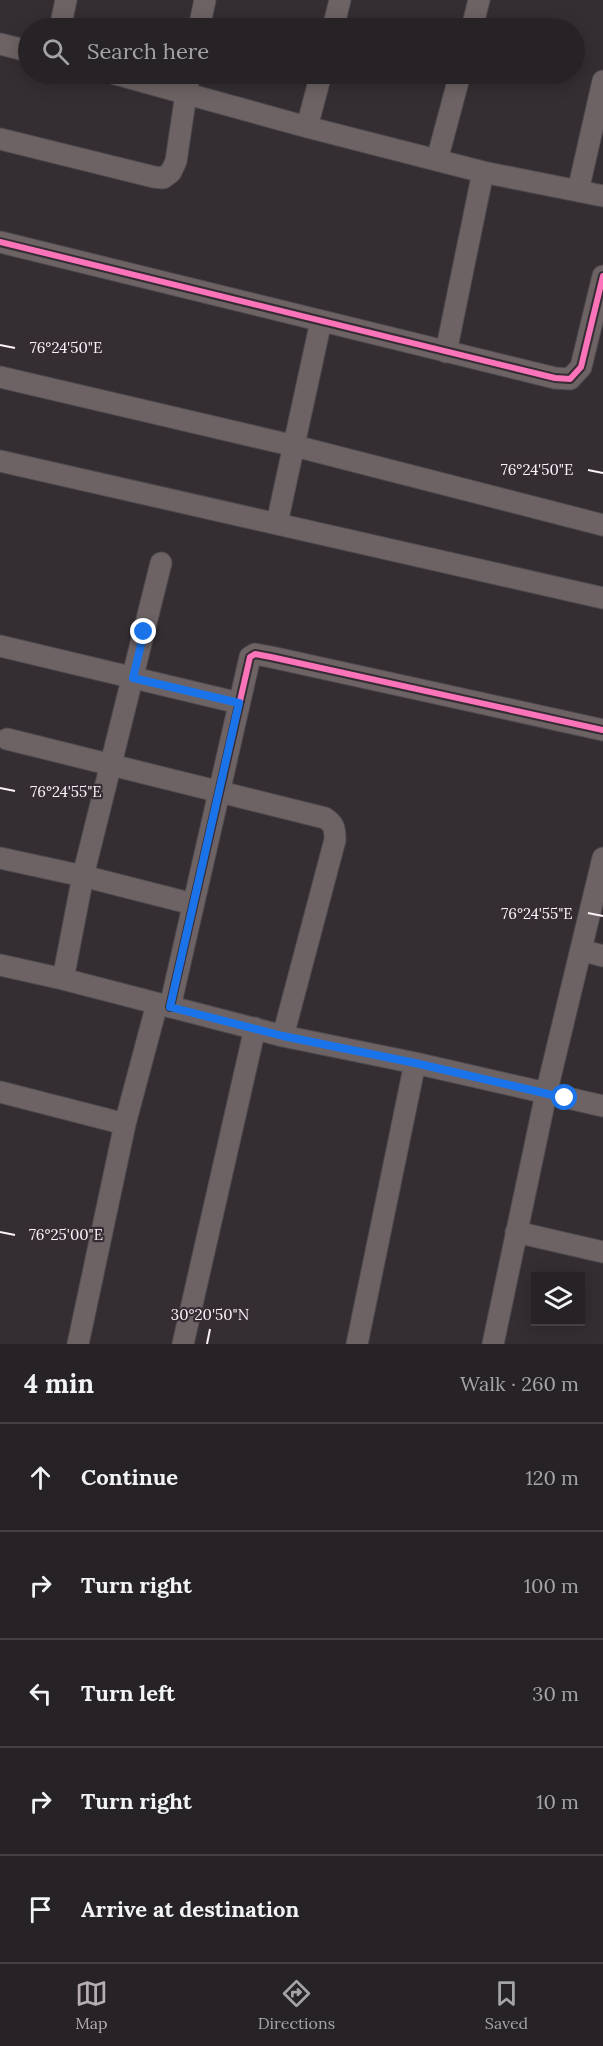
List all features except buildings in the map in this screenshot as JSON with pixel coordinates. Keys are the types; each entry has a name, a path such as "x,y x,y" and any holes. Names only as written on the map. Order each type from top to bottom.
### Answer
{"street":[{"path":"62,18 66,0"},
{"path":"201,18 205,0"},
{"path":"336,18 340,0"},
{"path":"474,18 479,0"},
{"path":"0,44 18,48"},
{"path":"578,191 603,81"},
{"path":"0,139 164,178 171,172 176,161 187,84"},
{"path":"190,84 307,127 483,172 603,196"},
{"path":"307,127 318,84"},
{"path":"437,160 457,84"},
{"path":"446,352 483,172"},
{"path":"0,242 446,352 555,378 570,379 581,367 603,276"},
{"path":"277,523 321,321"},
{"path":"0,377 295,446 603,525"},
{"path":"0,461 603,598"},
{"path":"63,979 83,876 161,563"},
{"path":"0,646 239,703"},
{"path":"78,1344 125,1124 164,1006 193,904 250,657 255,654 603,730"},
{"path":"7,739 325,818 332,823 335,828 335,840 283,1036"},
{"path":"0,858 193,904"},
{"path":"493,1344 546,1094 603,858"},
{"path":"581,950 603,956"},
{"path":"0,965 283,1036 415,1063 603,1106"},
{"path":"183,1344 255,1028"},
{"path":"357,1344 415,1063"},
{"path":"0,1092 125,1124"},
{"path":"516,1232 603,1252"}],"cycle path":[{"path":"0,242 555,378 570,379 581,367 603,276"},
{"path":"170,1007 250,657 255,654 271,657 603,730"}],"route":[{"path":"144,632 133,678 239,703 170,1007 283,1036 415,1063 565,1098"}]}
